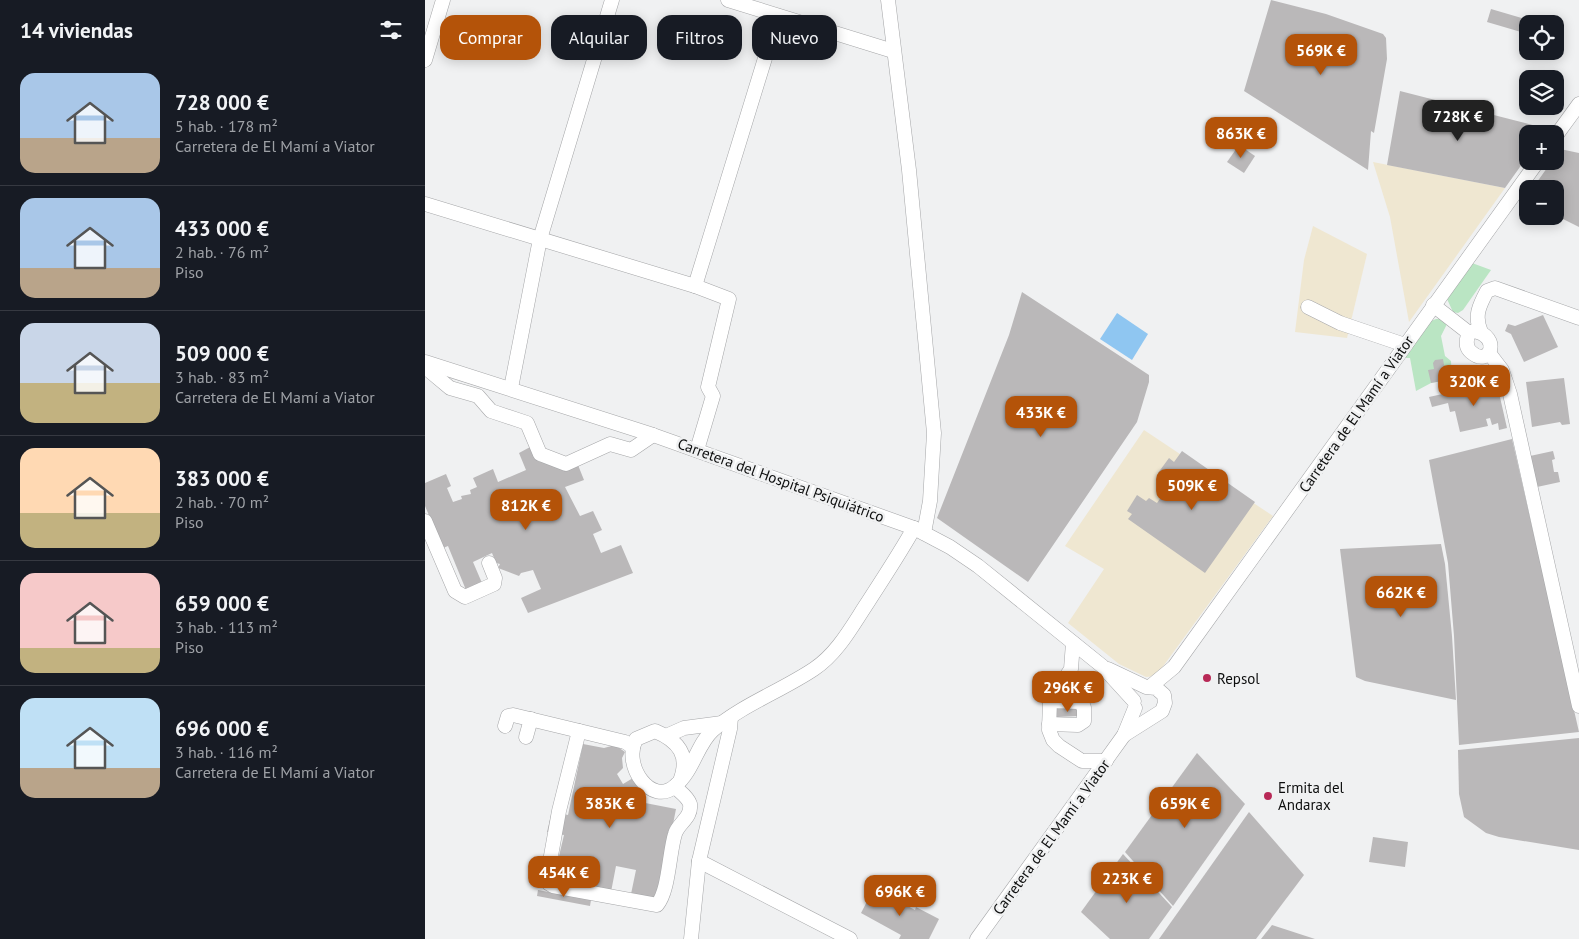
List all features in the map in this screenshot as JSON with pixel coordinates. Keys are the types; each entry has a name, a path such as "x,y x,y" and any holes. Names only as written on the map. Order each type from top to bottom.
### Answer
{"street":[{"path":"425,60 443,0"},
{"path":"511,388 540,239 612,0"},
{"path":"728,0 775,15"},
{"path":"677,784 684,770 683,758 678,746 666,736 655,732 636,739 633,747 632,764 645,784 656,791 666,791 677,784 691,768 705,739 713,730 815,669 839,646 919,530 930,501 934,433 909,170 888,0"},
{"path":"837,34 893,51"},
{"path":"695,286 764,60"},
{"path":"1564,125 1579,104"},
{"name":"Carretera de El Mamí a Viator","path":"1174,667 1531,170"},
{"path":"425,204 695,286 729,299 708,387 713,396 697,450"},
{"path":"1433,305 1475,333 1489,338 1491,346 1489,353 1484,357 1477,357 1468,350 1466,341 1475,333 1477,311 1487,291 1495,288 1579,318"},
{"path":"1308,307 1340,323 1405,345"},
{"path":"1489,353 1502,370 1510,394 1579,706"},
{"name":"Carretera del Hospital Psiquiátrico","path":"425,362 653,435 919,530 978,566 1099,663"},
{"path":"425,367 450,388 477,396 491,411 527,423 540,454 566,464 610,444 631,450 653,435"},
{"path":"425,521 455,591 465,597 494,584 495,578 489,563"},
{"path":"1073,643 1071,669 1050,701 1049,724 1053,740 1082,761 1106,761"},
{"path":"1071,669 1099,663 1161,691 1164,695"},
{"path":"1099,663 1142,716 1153,717"},
{"path":"1124,735 1135,705 1137,693 1174,667"},
{"path":"1124,735 1162,711 1165,703 1164,695 1174,667"},
{"path":"1049,724 1078,725 1084,721 1084,707 1079,702 1050,701"},
{"path":"505,726 508,716 513,715 625,742 633,747"},
{"path":"527,736 531,719"},
{"path":"666,736 684,728 728,720"},
{"path":"691,939 699,861 730,729 728,720"},
{"path":"579,731 559,812 547,878 548,883 553,886 657,905 662,895 675,833 688,816 690,804 677,784"},
{"name":"Carretera de El Mamí a Viator","path":"977,939 1124,735"},
{"path":"1082,761 1087,788"},
{"path":"699,861 850,939"}],"shaded area":[{"path":"1373,162 1505,188 1409,322 1390,217"},
{"path":"1313,226 1367,254 1347,338 1295,332 1304,260"},
{"path":"1144,430 1273,516 1156,676 1146,677 1119,664 1068,623 1104,569 1065,546"}],"green space":[{"path":"1472,263 1491,270 1463,310 1458,313 1453,312 1447,299"},
{"path":"1441,319 1447,324 1441,336 1445,356 1451,361 1452,379 1431,383 1416,391 1410,358 1404,358 1431,321"}],"water":[{"path":"1117,313 1148,334 1132,360 1100,339"}],"building":[{"path":"1271,0 1326,14 1383,34 1386,38 1387,59 1374,133 1371,131 1368,170 1244,91"},
{"path":"1491,9 1519,17 1519,31 1487,22"},
{"path":"1400,91 1532,125 1519,125 1519,168 1505,188 1387,165"},
{"path":"1239,145 1255,156 1244,173 1227,162"},
{"path":"1564,150 1579,153 1579,227 1564,220 1564,180 1538,180 1546,170 1564,170"},
{"path":"1022,292 1149,375 1149,382 1137,422 1028,582 937,518 1009,335"},
{"path":"1543,315 1558,347 1524,362 1511,334 1505,331 1508,324 1515,326"},
{"path":"1443,359 1445,371 1450,371 1452,379 1431,383 1428,370 1434,369 1433,363 1435,360"},
{"path":"1564,378 1570,424 1562,425 1560,422 1532,427 1526,382"},
{"path":"1497,384 1507,428 1499,430 1498,423 1492,425 1490,418 1486,419 1488,426 1460,432 1455,411 1450,412 1448,403 1432,407 1429,397 1483,385 1484,391 1489,390 1488,386"},
{"path":"1512,439 1579,732 1459,745 1454,636 1448,563 1429,460"},
{"path":"532,446 539,462 543,460 562,467 563,471 578,465 584,480 565,487 580,516 593,511 602,530 593,534 601,553 621,545 633,573 528,613 521,598 541,589 533,570 521,573 519,576 498,568 500,564 496,563 492,553 473,562 482,583 466,590 448,546 443,548 425,506 425,483 446,474 451,486 447,488 453,502 462,499 461,496 471,494 470,490 477,487 473,478 493,469 498,482 526,470 519,453"},
{"path":"1182,451 1255,502 1205,573 1128,519 1132,514 1127,511 1137,495 1146,501 1149,498 1157,503 1166,490 1159,485 1164,478 1158,473 1169,458 1174,462"},
{"path":"1553,451 1555,459 1552,460 1554,472 1558,472 1560,482 1537,487 1530,456"},
{"path":"1441,544 1445,564 1452,636 1456,700 1365,681 1356,677 1340,549"},
{"path":"1057,709 1078,709 1079,716 1057,717"},
{"path":"1579,738 1579,850 1499,837 1486,833 1464,817 1459,794 1458,750"},
{"path":"583,744 604,748 615,745 625,752 622,758 623,768 617,774 623,784 633,778 639,787 630,793 635,801 676,809 658,900 631,894 636,870 616,866 611,892 550,880 555,855 559,856 564,835 547,832 552,811 568,815"},
{"path":"1197,753 1245,804 1173,906 1125,852"},
{"path":"1249,812 1304,875 1256,939 1159,939"},
{"path":"1373,837 1408,842 1405,867 1369,862"},
{"path":"1123,854 1172,907 1149,939 1110,939 1081,912"},
{"path":"874,888 915,910 916,907 939,919 929,939 899,939 901,935 861,913"},
{"path":"538,890 591,900 590,906 537,896"},
{"path":"1272,925 1315,939 1261,939"}],"place":[{"name":"Repsol","path":"1207,678"},
{"name":"Ermita del Andarax","path":"1268,796"}]}
